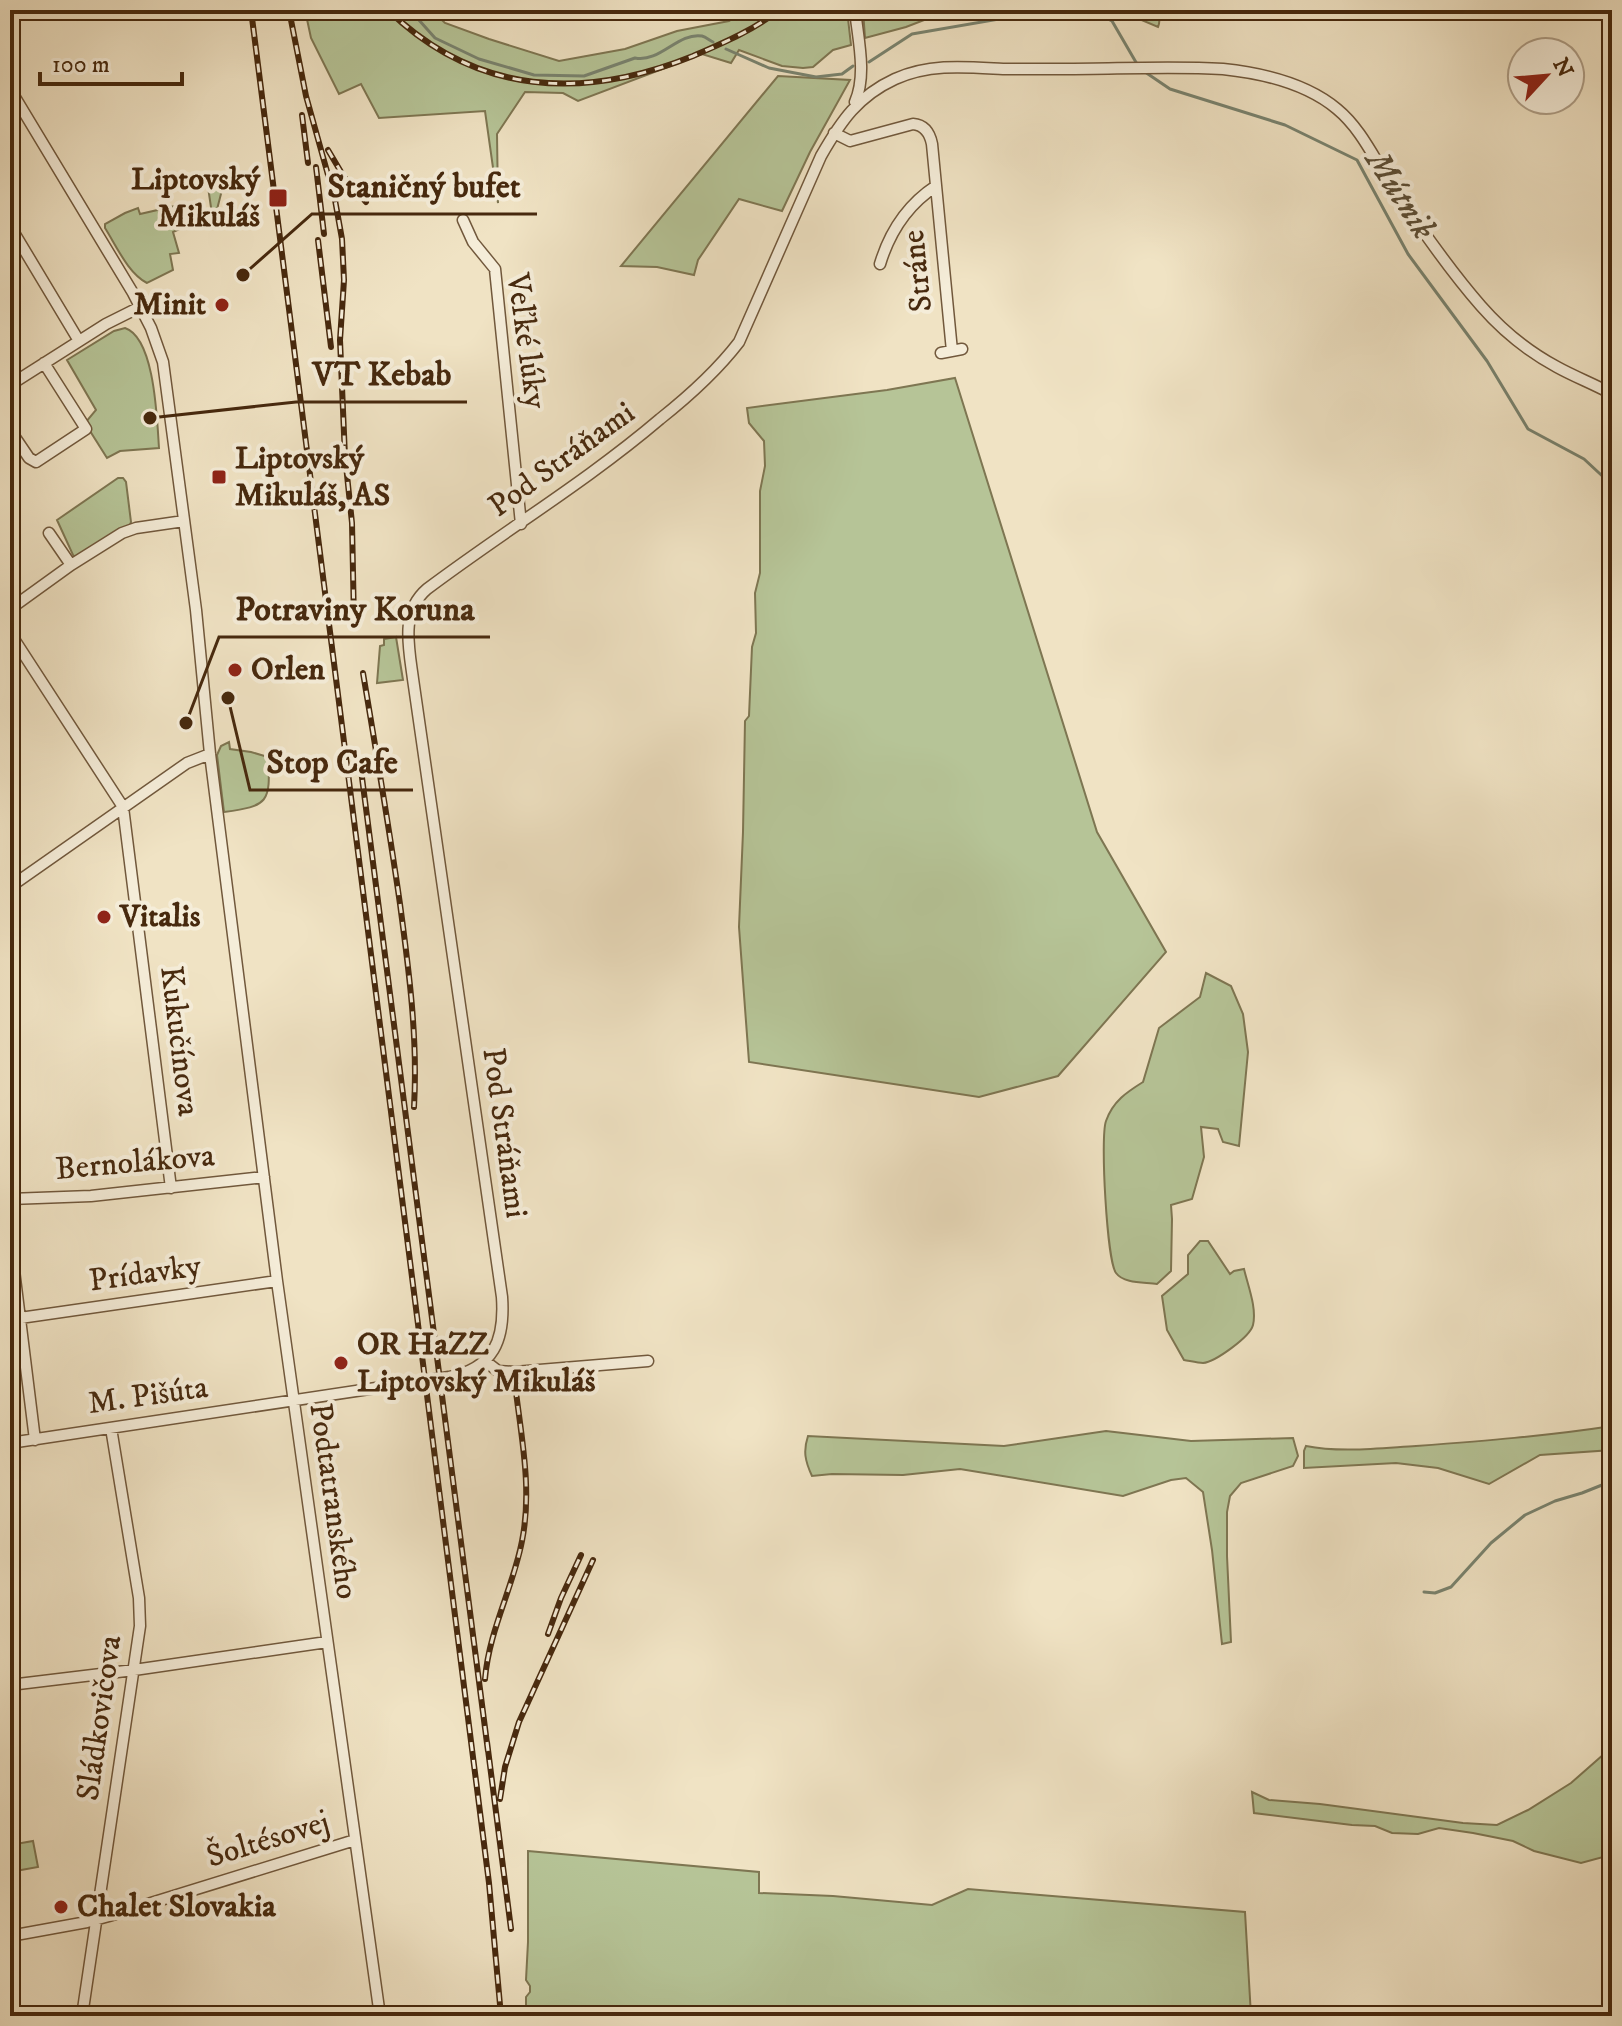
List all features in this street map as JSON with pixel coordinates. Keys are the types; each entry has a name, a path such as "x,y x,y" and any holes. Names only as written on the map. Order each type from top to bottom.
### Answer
{"street":[{"path":"852,109 860,92 861,71 855,10"},
{"name":"Pod Stráňami","path":"485,1361 501,1336 502,1297 414,691 409,620 414,604 427,589 587,478 642,435 726,359 739,342 804,192 834,133 852,109 874,90 912,73 942,67 1215,68 1253,73 1299,87 1335,107 1354,127 1428,238 1485,311 1541,357 1612,394"},
{"path":"861,71 874,84 883,85"},
{"name":"Podtatranského","path":"10,89 140,307 163,362 277,1281 380,2016"},
{"name":"Stráne","path":"834,133 850,141 905,125 918,124 927,131 931,139 952,351"},
{"name":"Stráne","path":"880,264 895,227 918,199 936,186"},
{"name":"Veľké lúky","path":"463,220 469,237 495,269 521,524"},
{"path":"10,226 79,341"},
{"path":"10,385 140,307"},
{"path":"10,430 31,461 36,462 86,429 44,363"},
{"path":"10,609 114,538 130,530 184,521"},
{"path":"49,533 71,565"},
{"path":"10,633 123,807"},
{"path":"10,887 187,763 210,754"},
{"name":"Kukučínova","path":"123,807 171,1188"},
{"name":"Bernolákova","path":"10,1199 91,1196 264,1177"},
{"path":"10,1238 35,1440"},
{"name":"Prídavky","path":"20,1318 277,1281"},
{"path":"293,1401 463,1374 485,1361 498,1371 515,1372 648,1361"},
{"name":"M. Pišúta","path":"10,1443 293,1401"},
{"name":"Sládkovičova","path":"82,2016 140,1626 140,1608 111,1428"},
{"path":"10,1685 327,1642"},
{"name":"Šoltésovej","path":"10,1936 97,1919 355,1840"}],"green space":[{"path":"305,10 431,10 445,23 559,61 625,49 677,31 729,21 746,10 847,10 851,45 833,50 813,67 803,68 782,66 739,50 731,63 702,54 578,101 563,93 525,92 497,134 498,203 485,111 379,118 361,84 339,94 311,38"},
{"path":"863,10 950,10 865,38"},
{"path":"1118,10 1154,10 1159,18 1158,27"},
{"path":"778,76 850,80 782,211 739,199 698,260 694,275 657,267 621,266"},
{"path":"207,180 222,190 214,221 213,221"},
{"path":"175,206 182,228 173,232 179,253 170,254 173,270 147,283 129,266 105,224 138,208 140,214"},
{"path":"125,328 135,335 143,347 148,363 159,448 120,451 107,458 85,423 96,410 67,360 114,331"},
{"path":"955,378 1097,832 1166,952 1058,1076 979,1097 749,1062 739,927 745,721 749,716 752,647 756,633 760,491 765,466 764,441 749,423 747,408"},
{"path":"118,478 126,482 129,527 76,558 57,520"},
{"path":"396,637 403,680 377,683 380,646 384,645 384,639"},
{"path":"229,742 230,749 268,757 269,784 264,800 258,804 224,812 217,755 221,746"},
{"path":"1206,973 1231,986 1243,1014 1248,1052 1239,1146 1223,1142 1218,1129 1201,1127 1204,1157 1192,1199 1171,1205 1171,1271 1157,1284 1129,1281 1116,1273 1110,1246 1104,1173 1106,1121 1126,1093 1143,1082 1159,1028 1200,997"},
{"path":"1200,1241 1208,1241 1230,1274 1244,1269 1254,1311 1253,1325 1246,1336 1223,1354 1203,1363 1184,1360 1167,1330 1162,1296 1188,1274 1188,1255"},
{"path":"1612,1426 1612,1450 1540,1455 1489,1484 1438,1468 1396,1463 1304,1468 1306,1446 1347,1450 1389,1448"},
{"path":"1106,1431 1191,1441 1293,1438 1298,1456 1293,1466 1241,1483 1230,1496 1227,1556 1231,1642 1222,1644 1203,1492 1186,1478 1123,1496 960,1469 903,1475 812,1476 806,1456 808,1436 1004,1446"},
{"path":"1612,1747 1612,1858 1603,1857 1581,1863 1534,1851 1513,1841 1473,1833 1439,1828 1418,1834 1392,1833 1375,1826 1254,1813 1252,1792 1269,1800 1497,1825 1571,1783"},
{"path":"33,1841 38,1867 10,1872 10,1845"},
{"path":"528,1851 759,1872 759,1893 932,1905 968,1889 1245,1912 1251,2016 526,2016 526,1997 530,1992 526,1980"}],"waterway":[{"name":"Mútnik","path":"410,10 435,38 479,59 534,75 584,76 635,58 653,56 685,38 702,36 713,42"},
{"name":"Mútnik","path":"869,62 912,34 1052,10"},
{"name":"Mútnik","path":"1090,10 1112,21 1137,64"},
{"name":"Mútnik","path":"726,49 769,68 816,77 842,74 853,66"},
{"name":"Mútnik","path":"1145,72 1170,89 1285,125 1357,160 1408,254 1487,361 1528,429 1584,459 1612,485"},
{"path":"1424,1592 1435,1593 1451,1587 1491,1543 1525,1515 1612,1481"}],"railway":[{"path":"251,10 489,1883 501,2016"},
{"path":"289,10 306,96 335,200 342,239 344,280 340,340 345,457"},
{"path":"388,10 422,38 458,60 495,74 533,82 572,83 612,79 693,56 749,30 779,10"},
{"path":"302,115 308,163"},
{"path":"328,150 344,177 366,202"},
{"path":"316,167 324,234"},
{"path":"318,240 331,347"},
{"path":"344,446 352,523 354,622"},
{"path":"363,673 407,954 414,1031 414,1107"},
{"path":"360,762 488,1751"},
{"path":"485,1679 491,1643 518,1558 525,1522 525,1466 516,1392"},
{"path":"548,1634 581,1555"},
{"path":"500,1799 505,1767 519,1722 593,1560"},
{"path":"487,1742 511,1929"}],"place":[{"name":"Liptovský Mikuláš","path":"278,198"},
{"name":"Staničný bufet","path":"243,275"},
{"name":"Minit","path":"222,305"},
{"name":"VT Kebab","path":"150,418"},
{"name":"Liptovský Mikuláš, AS","path":"219,477"},
{"name":"Orlen","path":"235,670"},
{"name":"Stop Cafe","path":"228,698"},
{"name":"Potraviny Koruna","path":"186,723"},
{"name":"Vitalis","path":"104,917"},
{"name":"OR HaZZ Liptovský Mikuláš","path":"341,1363"},
{"name":"Chalet Slovakia","path":"61,1907"}]}
